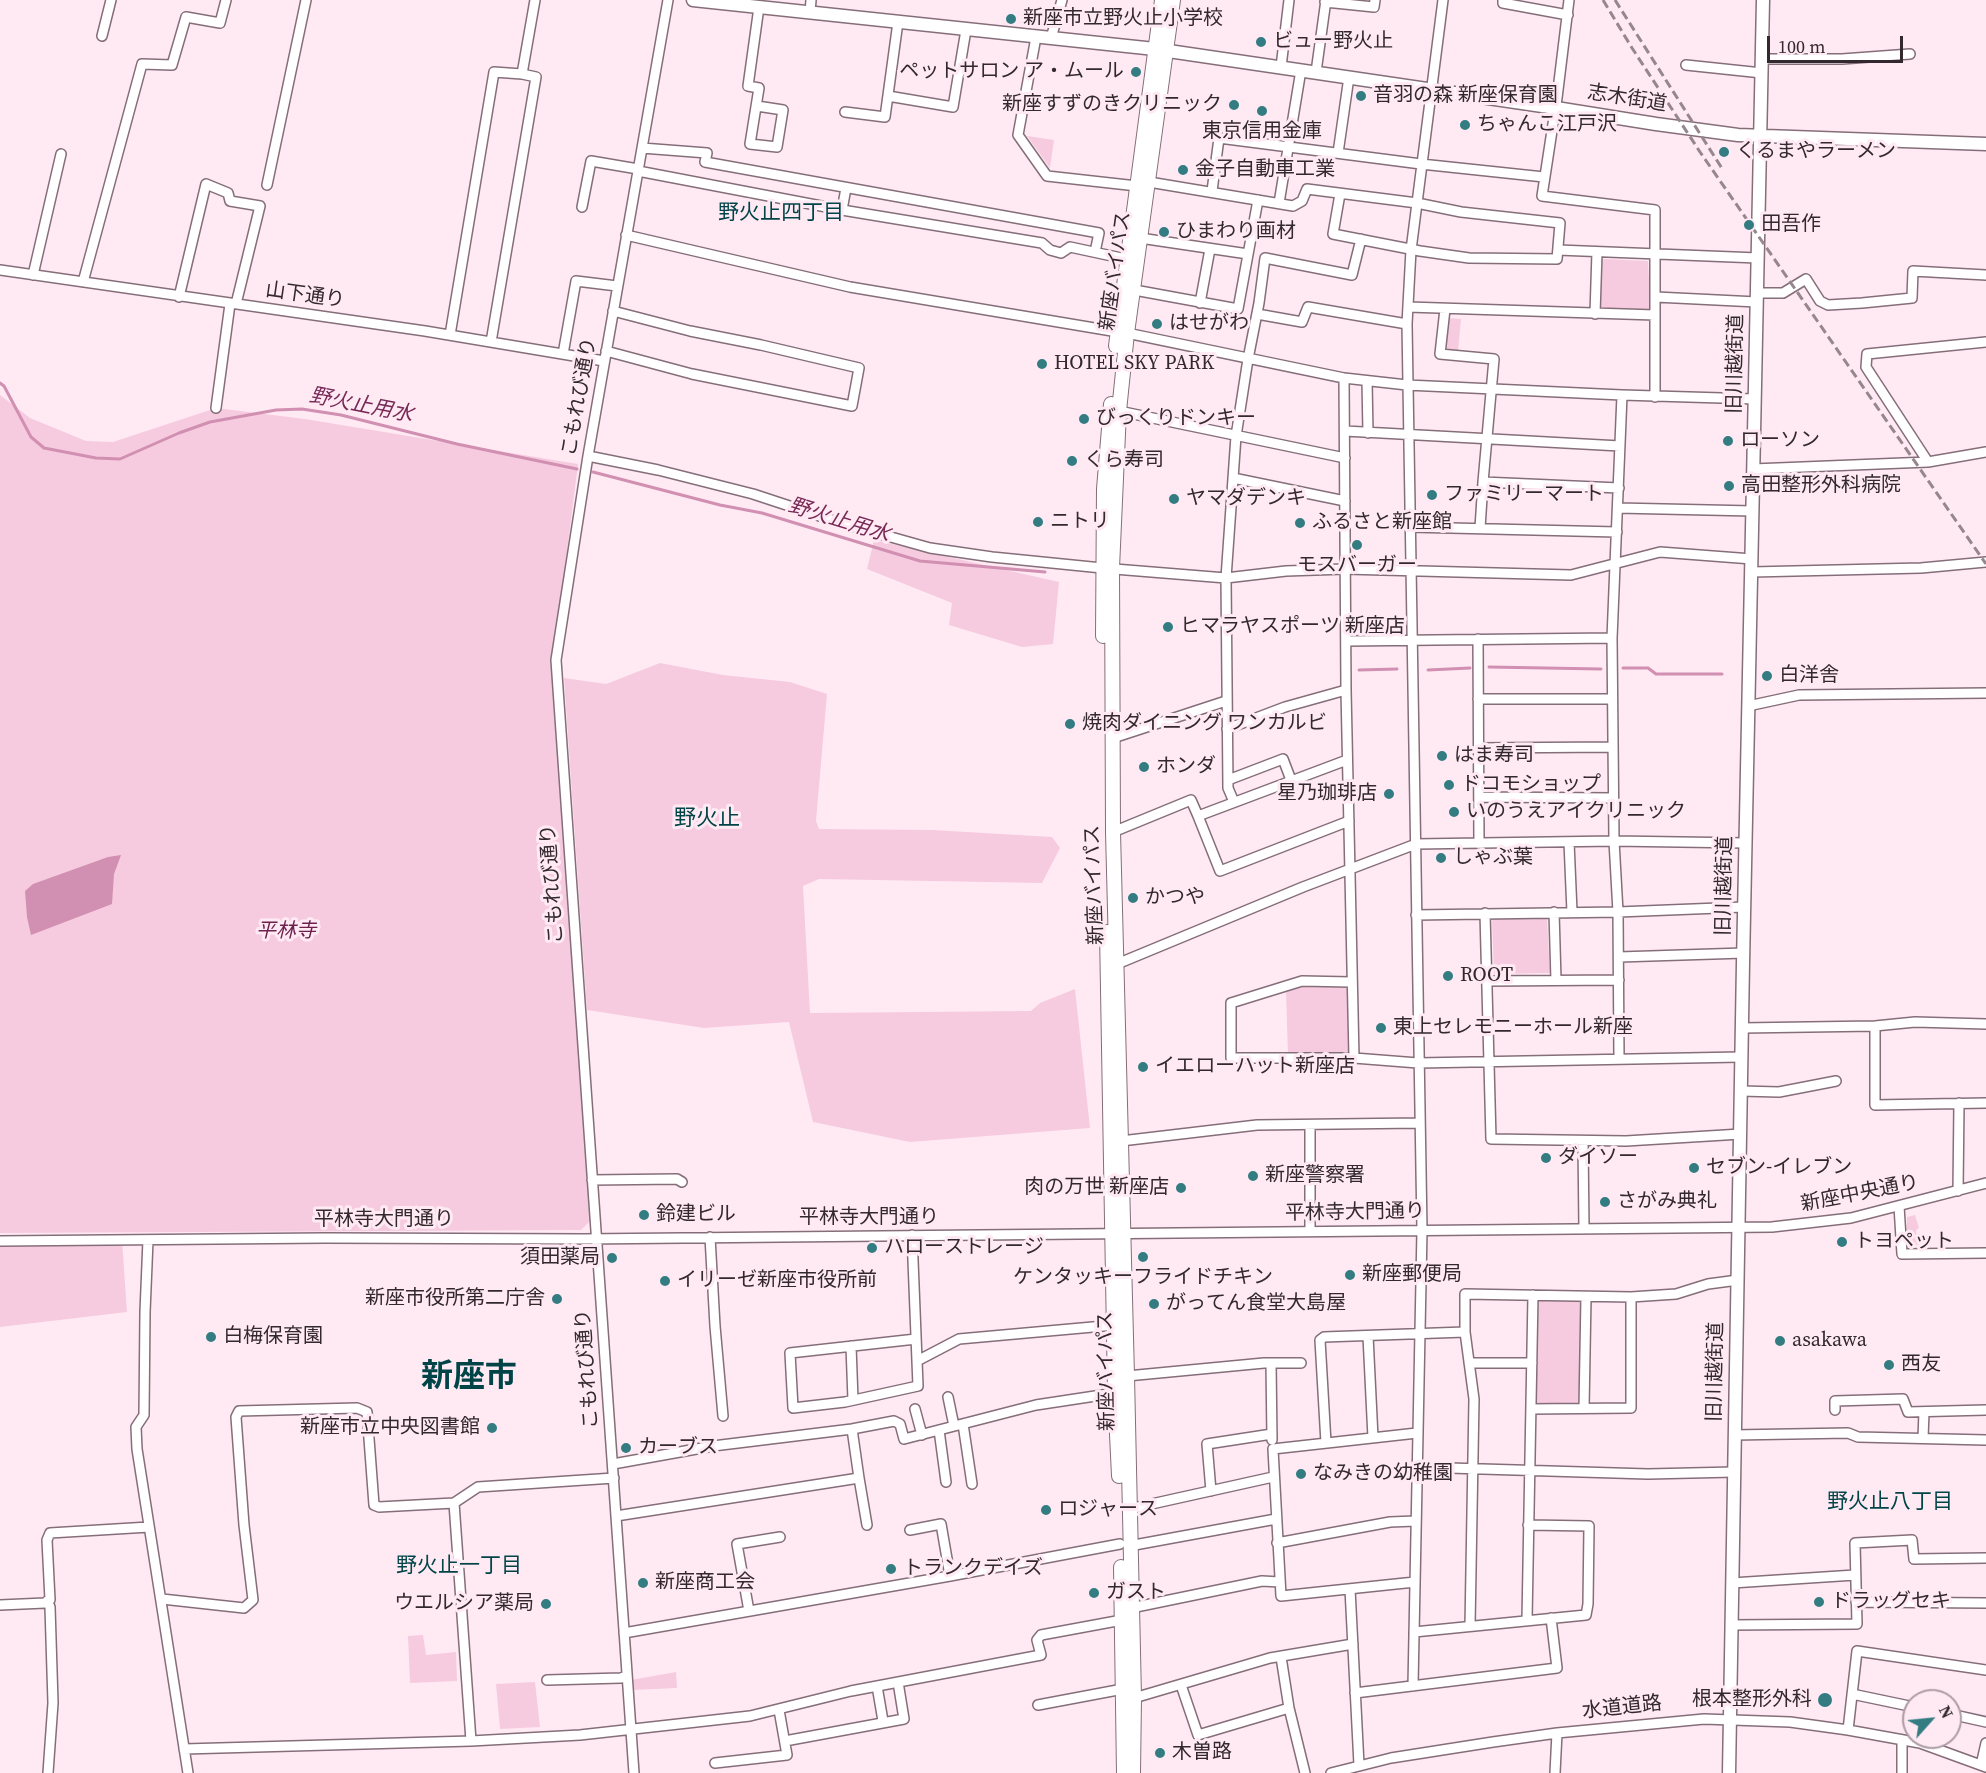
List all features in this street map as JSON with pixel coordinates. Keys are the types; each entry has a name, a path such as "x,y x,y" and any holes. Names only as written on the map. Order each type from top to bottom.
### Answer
{"highway":[{"name":"新座バイパス","path":"1161,50 1162,0"},
{"name":"新座バイパス","path":"1133,1773 1122,1620 1129,1509 1127,1376 1118,1233 1106,466 1128,289 1140,238 1143,184 1161,50 1173,0"},
{"name":"新座バイパス","path":"1128,289 1126,259 1143,184"},
{"name":"新座バイパス","path":"1122,333 1119,411 1107,568 1113,738 1120,1141 1115,1393 1131,1608 1124,1773"}],"main road":[{"name":"志木街道","path":"693,0 759,7 810,6 898,22 1161,50 1656,124 1760,136 1986,144"},
{"name":"旧川越街道","path":"1729,1773 1741,1057 1764,0"}],"street":[{"path":"102,36 111,0"},
{"path":"83,282 142,64 172,65 186,17 220,23 226,0"},
{"path":"267,185 306,0"},
{"path":"522,74 536,0"},
{"name":"こもれび通り","path":"634,1773 556,660 604,361 668,0"},
{"path":"1051,38 1062,0"},
{"path":"1281,67 1289,0"},
{"path":"1316,72 1325,1 1374,7 1375,0"},
{"path":"1413,1686 1422,1230 1407,324 1411,250 1443,0"},
{"path":"1503,0 1503,3 1568,15"},
{"path":"1569,0 1556,108 1542,196 1655,210 1655,397"},
{"path":"757,106 783,111 777,147 750,144 759,88 748,86 759,7"},
{"path":"845,112 885,117 898,22"},
{"path":"888,96 953,107 966,30"},
{"path":"1036,37 1018,135 1047,176 1212,191 1293,206 1302,201 1307,189 1417,203 1461,212 1560,223 1557,259 1469,258 1411,250 1333,234 1340,194"},
{"path":"1762,59 1842,60 1910,54"},
{"path":"1686,66 1762,73"},
{"path":"1279,203 1300,70"},
{"path":"450,335 494,72 522,74 536,77 491,342"},
{"path":"1338,153 1349,77"},
{"path":"1212,191 1218,138 1545,177"},
{"path":"642,148 707,153 705,162 1099,233 1095,252"},
{"path":"33,275 61,154"},
{"path":"582,207 591,161 842,210 1042,243 1050,250 1061,253 1070,247 1126,259"},
{"path":"179,297 206,184 228,193 230,201 260,206 233,304 216,408"},
{"path":"842,210 846,188"},
{"path":"1128,289 1238,309 1258,200"},
{"path":"626,235 850,287 1122,333 1344,378 1407,386 1755,399"},
{"path":"1140,238 1248,255"},
{"path":"1234,802 1228,788 1226,578 1236,436 1265,258 1352,275 1361,239"},
{"path":"1200,303 1210,249"},
{"path":"1558,250 1758,258"},
{"path":"1595,314 1597,252"},
{"name":"山下通り","path":"0,270 450,335 604,361"},
{"path":"1656,297 1757,298 1783,293 1806,279 1820,301 1828,305 1862,303 1912,298 1913,271 1986,275"},
{"path":"563,354 576,281 617,286"},
{"path":"1257,314 1302,322 1308,307 1407,324"},
{"path":"1408,307 1655,315"},
{"path":"1445,309 1440,354 1494,359 1480,528"},
{"path":"606,351 692,374 852,406 859,368 690,331 613,311"},
{"path":"1928,462 1866,367 1867,354 1986,342"},
{"path":"1344,378 1347,760 1354,1058"},
{"path":"1367,381 1368,433"},
{"path":"1619,1059 1612,638 1622,395"},
{"path":"1119,411 1345,458"},
{"path":"1345,432 1620,446"},
{"path":"1753,469 1928,462 1986,452"},
{"path":"588,456 658,470 753,494 853,527 930,548 1107,568 1226,578 1286,571 1345,569 1571,575 1660,552 1752,566 1921,568 1986,562"},
{"path":"1233,478 1345,501"},
{"path":"1483,482 1619,488"},
{"path":"1618,508 1753,511"},
{"path":"1409,527 1617,532"},
{"path":"1346,641 1612,638"},
{"path":"1478,639 1479,844"},
{"path":"1227,729 1285,707 1346,690"},
{"path":"1748,706 1799,694 1986,693"},
{"path":"1478,699 1612,699"},
{"path":"1113,738 1226,701"},
{"path":"1478,748 1613,747"},
{"path":"1228,780 1283,759 1291,780"},
{"path":"1198,816 1347,760"},
{"path":"1479,797 1613,798"},
{"path":"1113,832 1191,800 1220,871 1350,821"},
{"path":"1117,964 1351,868 1416,844 1614,841 1746,843"},
{"path":"1569,842 1572,912"},
{"path":"1416,915 1618,912 1744,907"},
{"path":"1554,912 1556,980"},
{"path":"1485,913 1491,1139 1626,1141 1741,1134"},
{"path":"1619,957 1744,953"},
{"path":"1487,981 1619,980"},
{"path":"1351,982 1302,981 1231,1003 1231,1058 1354,1058 1418,1063 1741,1057"},
{"path":"1742,1029 1875,1026 1915,1022 1986,1024"},
{"path":"1875,1026 1875,1105 1986,1103"},
{"path":"1741,1091 1779,1092 1836,1081"},
{"path":"1958,1191 1959,1103"},
{"path":"1120,1141 1257,1125 1419,1123"},
{"path":"1310,1125 1310,1231"},
{"path":"1583,1141 1584,1229"},
{"path":"592,1180 677,1179 682,1182"},
{"name":"新座中央通り","path":"1739,1228 1826,1221 1899,1206 1986,1183"},
{"path":"1899,1206 1902,1254 1986,1253"},
{"name":"平林寺大門通り","path":"0,1241 596,1239 1739,1228"},
{"path":"912,1235 918,1386 853,1400 793,1408 790,1353 916,1339"},
{"path":"710,1237 723,1416"},
{"path":"148,1240 144,1415 136,1427 137,1449 188,1773"},
{"path":"1470,1626 1474,1399 1465,1332 1465,1294 1631,1297 1676,1293 1708,1284 1738,1280"},
{"path":"1527,1620 1533,1295"},
{"path":"1584,1408 1586,1297"},
{"path":"1531,1409 1630,1408 1631,1297"},
{"path":"917,1360 959,1339 1115,1325"},
{"path":"1326,1443 1320,1340 1324,1336 1465,1332"},
{"path":"1368,1336 1372,1438"},
{"path":"851,1346 853,1400"},
{"path":"1271,1363 1273,1477 1281,1596 1415,1582"},
{"path":"1127,1376 1271,1363 1301,1364"},
{"path":"1469,1363 1532,1363"},
{"path":"613,1464 713,1446 852,1429 894,1420 900,1424 904,1440 1055,1401 1115,1393"},
{"path":"948,1397 958,1425 972,1484"},
{"path":"1835,1410 1835,1401 1903,1399 1908,1412 1986,1410"},
{"path":"162,1599 244,1608 253,1600 240,1477 236,1417 239,1411 357,1407 367,1412 374,1505 379,1507 454,1503 478,1486 614,1478"},
{"path":"915,1409 922,1435"},
{"path":"1923,1412 1923,1438"},
{"path":"852,1429 867,1525"},
{"path":"939,1430 946,1482"},
{"path":"1273,1449 1417,1433"},
{"path":"1734,1435 1848,1433 1858,1437 1986,1440"},
{"path":"1211,1491 1207,1444 1272,1434"},
{"path":"1416,1467 1648,1474 1734,1472"},
{"path":"1129,1509 1273,1477"},
{"path":"616,1516 860,1478"},
{"path":"454,1503 471,1742"},
{"path":"624,1633 1276,1519"},
{"path":"1277,1543 1390,1522 1416,1521"},
{"path":"910,1530 941,1524 950,1576"},
{"path":"1414,1632 1586,1615 1589,1526 1528,1525"},
{"path":"47,1602 50,1600 46,1540 50,1533 149,1527"},
{"path":"748,1611 737,1544 780,1537"},
{"path":"1731,1625 1857,1624 1855,1543 1912,1540 1914,1559 1986,1558"},
{"path":"1732,1583 1855,1575"},
{"path":"1131,1608 1262,1581 1280,1582"},
{"path":"1350,1589 1359,1765"},
{"path":"0,1605 47,1602"},
{"path":"47,1602 50,1607 53,1703 48,1773"},
{"path":"1857,1602 1986,1603"},
{"path":"1355,1693 1557,1668 1551,1618"},
{"path":"184,1749 471,1742 631,1731 750,1716 851,1691 1041,1655 1037,1640 1041,1635 1122,1620"},
{"path":"1038,1705 1181,1685 1260,1660 1353,1644"},
{"path":"1848,1730 1857,1651 1986,1670"},
{"path":"1281,1657 1289,1708 1305,1773"},
{"path":"547,1680 626,1676"},
{"path":"785,1741 883,1721 904,1719 898,1682"},
{"path":"1181,1685 1198,1735 1289,1708"},
{"path":"877,1686 883,1721"},
{"path":"1852,1694 1902,1704"},
{"path":"715,1763 787,1755 779,1710"},
{"path":"1962,1717 1986,1722"},
{"name":"水道道路","path":"1331,1773 1391,1758 1557,1733 1680,1721 1790,1722 1902,1740"},
{"path":"1555,1773 1557,1733"},
{"path":"1984,1766 1986,1743"},
{"path":"1902,1749 1902,1773"},
{"name":"水道道路","path":"1937,1749 1984,1766"}],"green space":[{"path":"1027,136 1054,140 1050,168"},
{"path":"1604,259 1648,261 1649,279 1652,279 1652,309 1648,312 1601,311 1598,308 1599,277 1601,277 1601,261"},
{"path":"1447,318 1461,319 1458,352 1447,351 1444,348"},
{"name":"平林寺","path":"0,395 30,418 86,441 113,442 216,408 305,419 578,464 552,671 570,897 590,1221 581,1230 0,1233"},
{"path":"874,540 1059,582 1053,644 1022,647 949,625 952,603 867,569"},
{"path":"660,663 723,675 790,682 827,694 816,821 819,829 933,830 1052,837 1060,848 1042,883 819,879 803,886 810,1013 1031,1011 1040,1003 1075,989 1090,1128 910,1142 813,1122 789,1022 704,1028 587,1010 564,678 606,684"},
{"path":"1494,919 1547,919 1550,973 1494,974 1492,921"},
{"path":"1304,985 1344,986 1347,989 1348,1053 1345,1056 1288,1056 1286,991"},
{"path":"1915,1215 1919,1228 1916,1230 1918,1246 1906,1241 1907,1217"},
{"path":"122,1240 127,1312 0,1327 0,1241"},
{"path":"1533,1295 1586,1297 1584,1408 1531,1409"},
{"path":"423,1635 426,1655 456,1652 457,1681 410,1683 408,1636"},
{"path":"676,1672 677,1688 632,1690 631,1680"},
{"path":"535,1682 540,1727 500,1729 496,1684"}],"shaded area":[{"path":"121,855 114,874 112,904 31,935 25,891 33,884 108,857"}],"waterway":[{"name":"野火止用水","path":"0,383 4,386 31,437 44,448 96,458 120,459 210,422 276,410 302,409 341,415 457,444 577,469"},
{"name":"野火止用水","path":"593,472 720,505 762,513 920,561 1045,572"},
{"path":"1489,667 1601,669"},
{"path":"1428,670 1470,668"},
{"path":"1623,668 1648,668 1656,674 1722,674"},
{"path":"1359,670 1397,669"}],"railway":[{"path":"1603,0 1700,152 1986,564"},
{"path":"1615,0 1723,170"}],"place":[{"name":"新座市立野火止小学校","path":"1011,19"},
{"name":"ビュー野火止","path":"1261,42"},
{"name":"ペットサロン ア・ムール","path":"1136,72"},
{"name":"音羽の森 新座保育園","path":"1361,96"},
{"name":"新座すずのきクリニック","path":"1234,105"},
{"name":"東京信用金庫","path":"1262,111"},
{"name":"ちゃんこ江戸沢","path":"1465,125"},
{"name":"くるまやラーメン","path":"1724,152"},
{"name":"金子自動車工業","path":"1183,170"},
{"name":"田吾作","path":"1749,225"},
{"name":"ひまわり画材","path":"1164,232"},
{"name":"はせがわ","path":"1157,324"},
{"name":"HOTEL SKY PARK","path":"1042,364"},
{"name":"びっくりドンキー","path":"1084,419"},
{"name":"ローソン","path":"1728,441"},
{"name":"くら寿司","path":"1072,461"},
{"name":"高田整形外科病院","path":"1729,486"},
{"name":"ファミリーマート","path":"1432,495"},
{"name":"ヤマダデンキ","path":"1174,499"},
{"name":"ニトリ","path":"1038,522"},
{"name":"ふるさと新座館","path":"1300,523"},
{"name":"モスバーガー","path":"1357,545"},
{"name":"ヒマラヤスポーツ 新座店","path":"1168,627"},
{"name":"白洋舎","path":"1767,676"},
{"name":"焼肉ダイニング ワンカルビ","path":"1070,724"},
{"name":"はま寿司","path":"1442,756"},
{"name":"ホンダ","path":"1144,767"},
{"name":"ドコモショップ","path":"1449,785"},
{"name":"星乃珈琲店","path":"1389,794"},
{"name":"いのうえアイクリニック","path":"1454,812"},
{"name":"しゃぶ葉","path":"1441,858"},
{"name":"かつや","path":"1133,898"},
{"name":"ROOT","path":"1448,976"},
{"name":"東上セレモニーホール新座","path":"1381,1028"},
{"name":"イエローハット新座店","path":"1143,1067"},
{"name":"ダイソー","path":"1546,1158"},
{"name":"セブン-イレブン","path":"1694,1168"},
{"name":"新座警察署","path":"1253,1176"},
{"name":"肉の万世 新座店","path":"1181,1188"},
{"name":"さがみ典礼","path":"1605,1202"},
{"name":"鈴建ビル","path":"644,1215"},
{"name":"トヨペット","path":"1842,1242"},
{"name":"ハローストレージ","path":"872,1248"},
{"name":"ケンタッキーフライドチキン","path":"1143,1257"},
{"name":"須田薬局","path":"612,1258"},
{"name":"新座郵便局","path":"1350,1275"},
{"name":"イリーゼ新座市役所前","path":"665,1281"},
{"name":"新座市役所第二庁舎","path":"557,1299"},
{"name":"がってん食堂大島屋","path":"1154,1304"},
{"name":"白梅保育園","path":"211,1337"},
{"name":"asakawa","path":"1780,1341"},
{"name":"西友","path":"1889,1365"},
{"name":"新座市立中央図書館","path":"492,1428"},
{"name":"カーブス","path":"626,1448"},
{"name":"なみきの幼稚園","path":"1301,1474"},
{"name":"ロジャース","path":"1046,1510"},
{"name":"トランクデイズ","path":"891,1569"},
{"name":"新座商工会","path":"643,1583"},
{"name":"ガスト","path":"1094,1593"},
{"name":"ドラッグセキ","path":"1819,1602"},
{"name":"ウエルシア薬局","path":"546,1604"},
{"name":"根本整形外科","path":"1825,1700"},
{"name":"木曽路","path":"1160,1753"}],"district":[{"name":"野火止四丁目","path":"781,214"},
{"name":"野火止","path":"707,819"},
{"name":"新座市","path":"469,1378"},
{"name":"野火止八丁目","path":"1890,1503"},
{"name":"野火止一丁目","path":"459,1567"}]}
